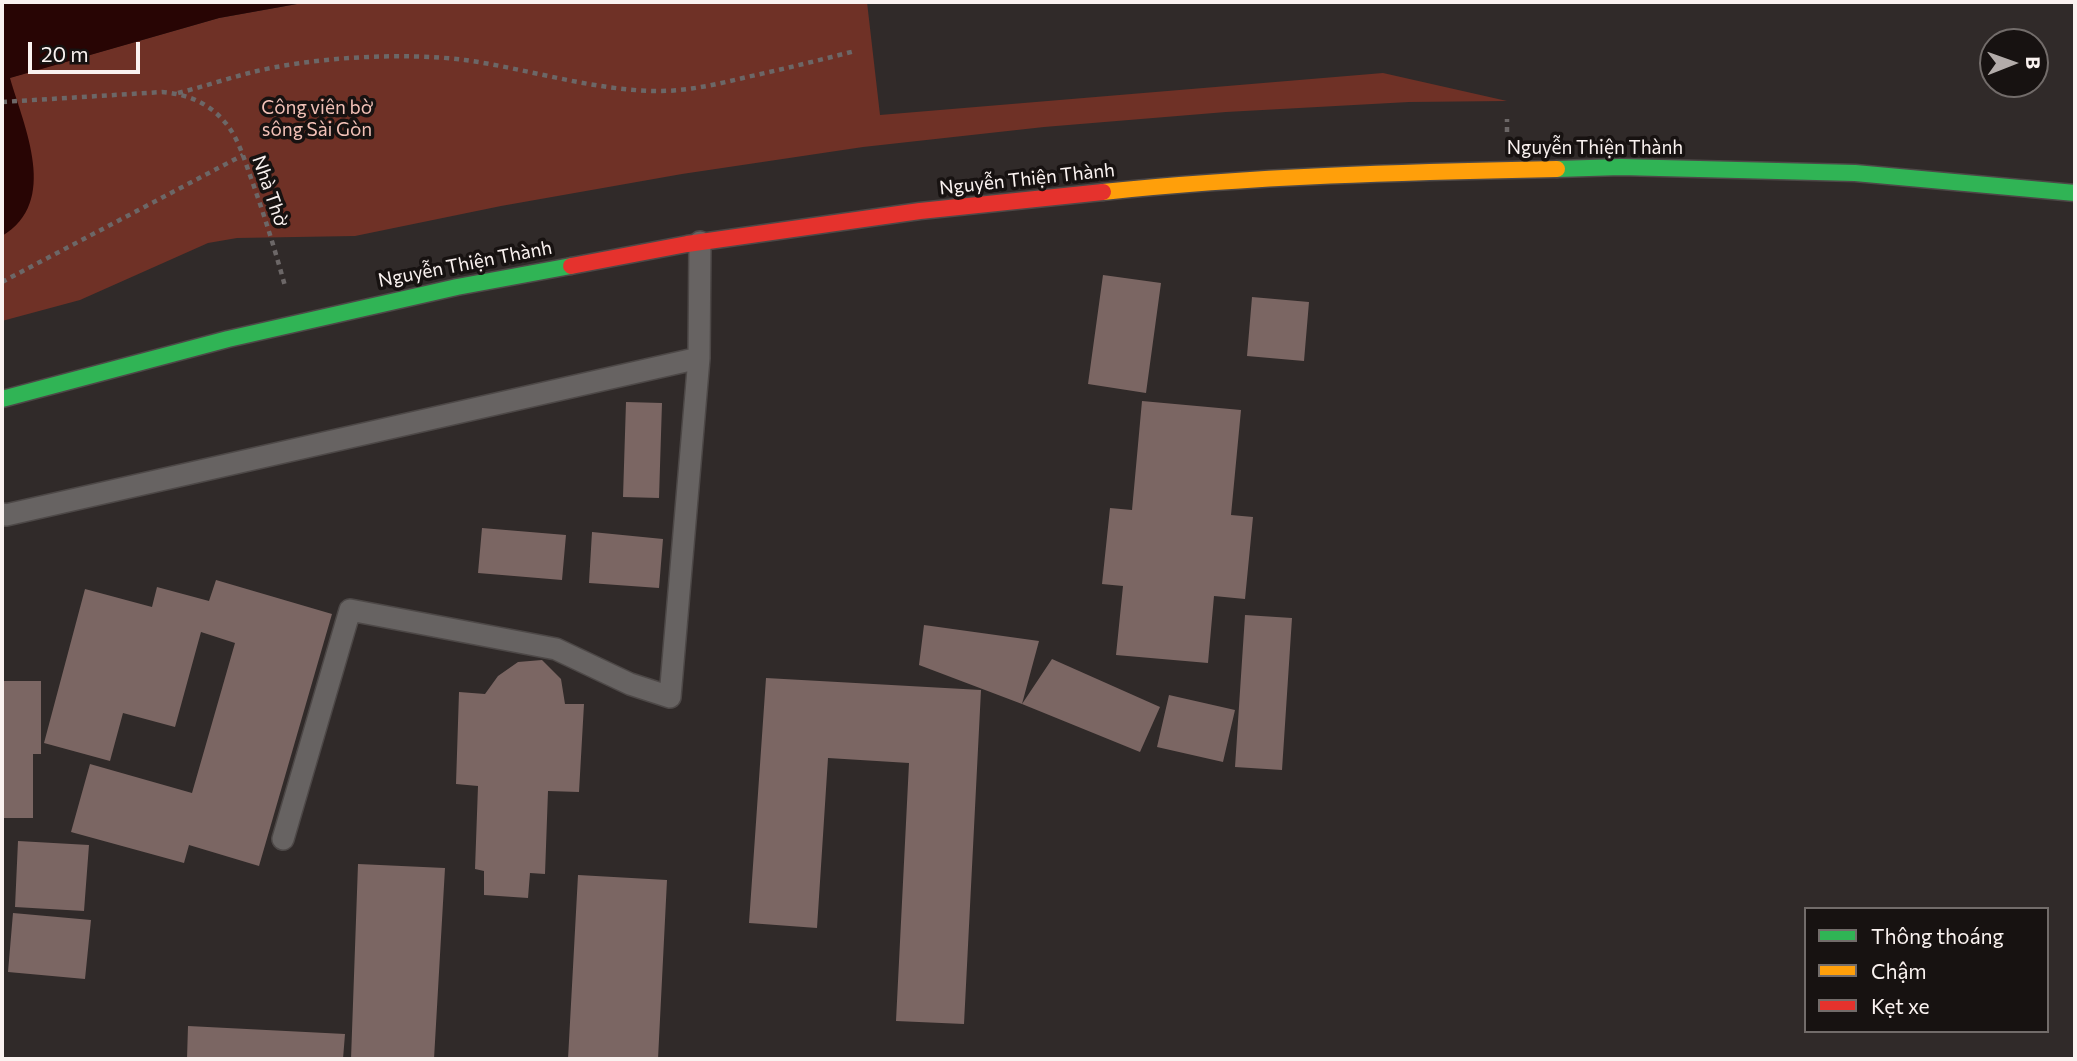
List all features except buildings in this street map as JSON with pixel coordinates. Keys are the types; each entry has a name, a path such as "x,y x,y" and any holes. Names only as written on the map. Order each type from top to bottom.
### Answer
{"street":[{"name":"Nguyễn Thiện Thành","path":"2,399 114,367 295,322 457,286 700,242 993,202 1168,186 1384,173 1507,169 1859,173 2075,193"}],"lane":[{"path":"283,839 350,610 556,649 630,684 670,696 699,358 700,242"},
{"path":"2,514 699,358"}],"path":[{"path":"178,93 251,72 275,68 320,61 394,57 464,60 625,90 660,91 727,82 855,51"},
{"name":"Nhà Thờ","path":"2,102 162,92 178,93 210,108 225,121 236,137 272,237 295,322"},
{"path":"2,282 243,155"}],"green space":[{"name":"Công viên bờ sông Sài Gòn","path":"308,2 867,2 880,115 1383,73 1507,101 1409,102 1226,112 1044,127 863,147 682,174 501,206 355,236 237,238 208,243 80,300 2,321 2,79 219,18"}],"shaded area":[{"path":"2,2 308,2 219,18 10,78 29,141 34,184 30,204 20,221 2,236"}],"traffic: fast":[{"path":"1557,169 1621,167 1855,173 2075,193"},
{"path":"2,399 228,339 457,287 571,266"}],"traffic: slow":[{"path":"1103,192 1273,178 1557,169"}],"traffic: jam":[{"path":"571,266 687,244 920,211 1103,192"}]}
